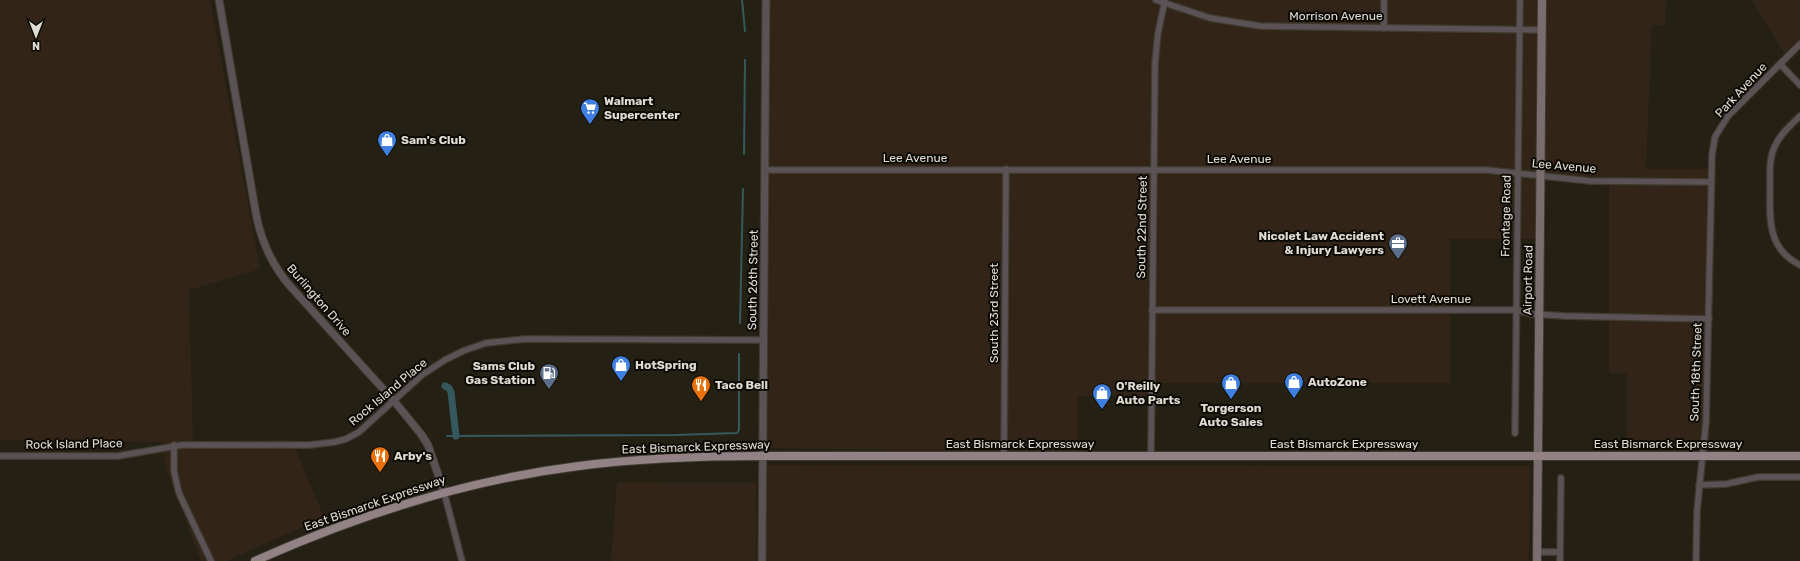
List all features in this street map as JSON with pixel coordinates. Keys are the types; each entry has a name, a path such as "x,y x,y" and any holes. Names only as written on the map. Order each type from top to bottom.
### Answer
{"main road":[{"name":"Airport Road","path":"1537,561 1542,0"},
{"name":"East Bismarck Expressway","path":"255,561 344,524 444,492 509,477 589,464 679,457 1800,456"}],"street":[{"name":"Burlington Drive","path":"220,0 256,214 260,232 267,250 290,286 394,401 425,439 444,492 462,561"},
{"name":"South 26th Street","path":"762,561 763,340 766,170 766,0"},
{"name":"Morrison Avenue","path":"1156,0 1165,1 1210,18 1248,25 1542,30"},
{"path":"1384,0 1384,28"},
{"name":"Frontage Road","path":"1515,433 1520,0"},
{"name":"South 22nd Street","path":"1151,456 1155,52 1159,23 1165,1"},
{"name":"Park Avenue","path":"1712,182 1712,155 1716,138 1723,122 1739,104 1800,44"},
{"path":"1780,64 1800,85"},
{"path":"1800,116 1781,135 1773,151 1770,164 1770,218 1772,232 1778,245 1786,255 1800,265"},
{"name":"South 23rd Street","path":"1004,456 1006,169"},
{"name":"Lee Avenue","path":"766,170 1474,170 1518,172 1590,181 1712,182"},
{"name":"South 18th Street","path":"1696,561 1699,485 1706,422 1712,182"},
{"name":"Lovett Avenue","path":"1152,310 1516,310 1539,315 1709,319"},
{"name":"Rock Island Place","path":"0,456 118,456 174,445 331,443 346,439 359,432 422,375 444,360 471,348 501,340 763,340"},
{"path":"174,445 174,471 179,493 211,561"},
{"path":"1699,485 1726,484 1763,476 1800,477"},
{"path":"1560,561 1561,478"},
{"path":"1537,552 1560,552"}],"shaded area":[{"path":"0,0 210,0 260,269 189,290 193,441 292,440 324,517 227,561 201,561 166,468 162,442 0,440"},
{"path":"761,0 1666,0 1665,25 1652,25 1646,169 1716,169 1710,449 1627,452 1627,373 1609,373 1609,181 1536,181 1536,239 1450,239 1450,383 1158,383 1157,396 1078,396 1078,452 758,448"},
{"path":"1752,0 1800,0 1800,38 1784,53"},
{"path":"765,465 1530,466 1529,561 764,561"},
{"path":"617,482 756,483 756,561 611,561"}],"waterway":[{"path":"742,0 745,31"},
{"path":"744,154 745,60"},
{"path":"740,323 743,189"},
{"path":"447,436 676,435 737,433 739,430 739,354"},
{"path":"445,386 449,388 451,392 456,436"}],"place":[{"name":"Walmart Supercenter","path":"590,125"},
{"name":"Sam's Club","path":"387,157"},
{"name":"Nicolet Law Accident & Injury Lawyers","path":"1398,260"},
{"name":"HotSpring","path":"621,382"},
{"name":"Sams Club Gas Station","path":"549,390"},
{"name":"AutoZone","path":"1294,399"},
{"name":"Torgerson Auto Sales","path":"1231,400"},
{"name":"Taco Bell","path":"701,402"},
{"name":"O'Reilly Auto Parts","path":"1102,410"},
{"name":"Arby's","path":"380,473"}]}
